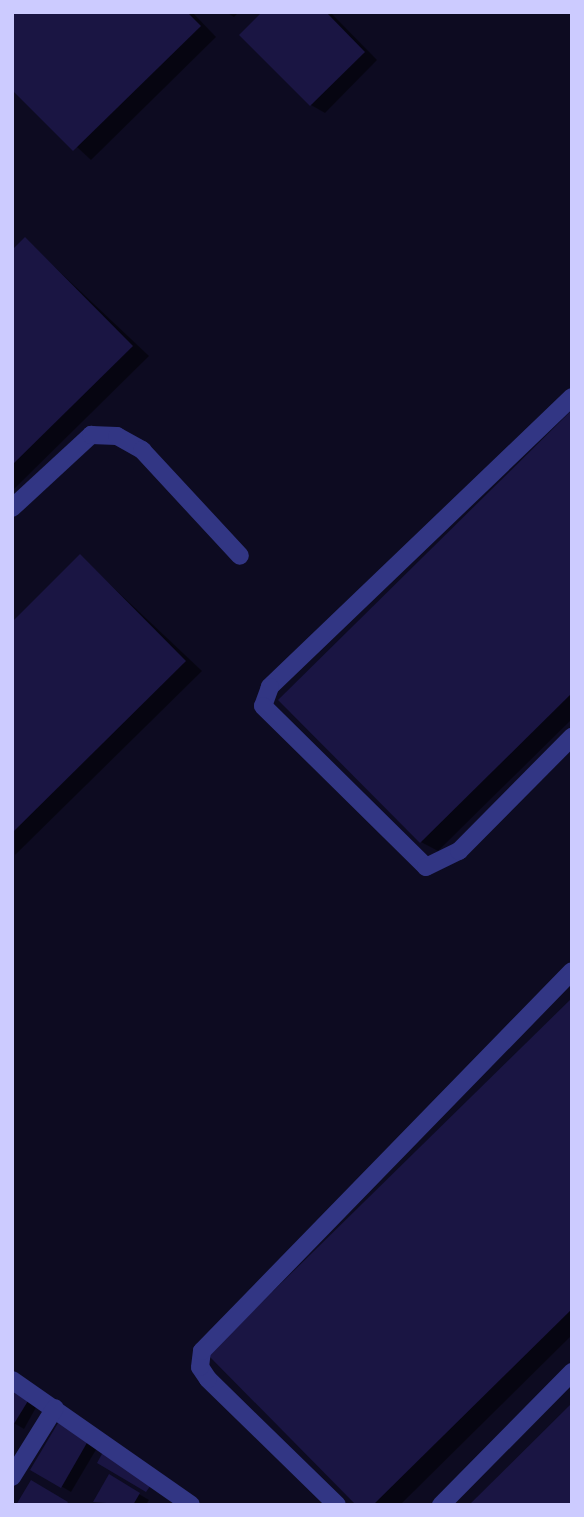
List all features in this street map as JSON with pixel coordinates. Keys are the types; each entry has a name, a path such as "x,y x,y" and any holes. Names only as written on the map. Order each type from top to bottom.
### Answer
{"street":[{"path":"572,397 270,687 264,706 426,867 459,851 572,737"},
{"path":"12,508 91,435 117,436 142,450 240,556"},
{"path":"337,1505 208,1379 200,1367 202,1351 572,971"},
{"path":"441,1505 572,1372"},
{"path":"12,1380 55,1408 183,1503"},
{"path":"12,1477 55,1408"}],"building":[{"path":"12,12 187,12 201,26 73,151 12,90"},
{"path":"262,12 326,12 365,52 310,106 239,35"},
{"path":"25,237 133,346 12,465 12,250"},
{"path":"572,410 572,693 420,843 278,700"},
{"path":"80,554 186,661 12,833 12,622"},
{"path":"572,998 572,1309 373,1505 356,1505 208,1355"},
{"path":"12,1384 31,1396 12,1427"},
{"path":"572,1403 572,1505 469,1505"},
{"path":"58,1423 88,1441 61,1488 30,1470"},
{"path":"103,1452 153,1482 146,1492 97,1463"},
{"path":"109,1474 140,1493 133,1505 93,1502"},
{"path":"31,1480 68,1502 66,1505 16,1505"}]}
